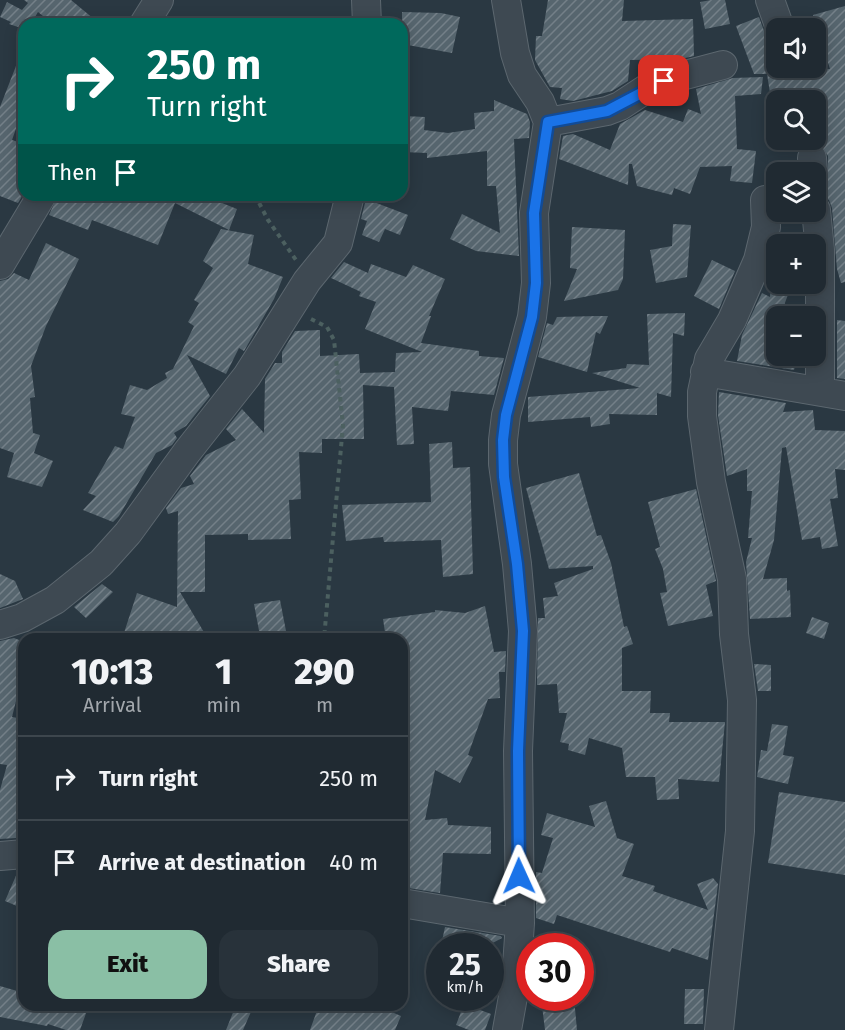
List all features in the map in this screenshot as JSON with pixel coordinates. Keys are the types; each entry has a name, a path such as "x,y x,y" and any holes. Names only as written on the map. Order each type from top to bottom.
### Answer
{"street":[{"path":"148,18 159,0"},
{"path":"366,0 367,18"},
{"path":"506,0 515,53 522,75 540,102 548,122 534,213 536,266 532,317 506,415 503,440 505,481 519,575 523,631 518,775 520,923 516,980 507,1030"},
{"path":"770,0 776,18"},
{"path":"548,122 607,111 627,102 656,83 723,65"},
{"path":"719,1030 740,831 742,700 734,634 732,579 711,482 702,416 705,372 709,358 732,320 758,260 766,227 765,200"},
{"path":"0,265 38,201"},
{"path":"0,625 22,618 55,600 101,563 128,533 187,452 248,376 307,281 338,243 344,201"},
{"path":"705,372 832,393 817,222"},
{"path":"0,856 18,854"},
{"path":"408,904 520,923"}],"path":[{"path":"259,201 307,281"},
{"path":"286,316 307,318 327,327 334,340 344,425 325,633"}],"building":[{"path":"24,0 71,0 93,18 46,18 38,12 35,17 37,18 18,18 18,27 0,17 7,2 22,10 28,3"},
{"path":"548,0 624,0 622,21 693,19 694,56 681,59 630,60 628,81 612,91 573,101 560,99 562,88 550,87 535,60 536,36 542,36"},
{"path":"725,0 730,24 705,29 700,2"},
{"path":"845,6 845,282 841,283 837,269 832,208 826,198 828,156 824,150 826,90 770,90 768,78 826,78 826,69 830,69 826,56 826,18 814,18 813,15"},
{"path":"402,12 441,13 460,17 452,53 408,45 408,18 402,18"},
{"path":"759,17 766,36 766,74 754,74 736,26"},
{"path":"18,61 18,123 12,140 18,142 18,203 0,196 0,107"},
{"path":"763,77 761,94 735,96 737,149 756,151 752,183 730,181 732,166 700,167 690,194 674,188 672,195 637,186 632,164 629,164 628,185 559,159 563,136 573,134 610,150 620,124 645,110 683,122 688,109 701,114 696,89 733,78"},
{"path":"494,100 527,114 530,122 529,138 514,139 519,256 476,251 450,239 462,214 500,233 496,186 487,186 487,151 427,158 427,153 408,152 408,116 425,117 424,130 448,133 475,129 474,113 494,111"},
{"path":"55,201 217,201 237,209 229,230 175,203 158,245 92,220 88,230 49,215"},
{"path":"366,201 408,215 400,235 385,229 379,242 362,235 367,221 361,219"},
{"path":"673,224 691,225 687,277 656,283 650,250 672,246"},
{"path":"572,227 625,230 623,279 618,290 564,301 577,269 570,268"},
{"path":"221,229 254,235 248,264 283,277 274,299 244,351 239,348 226,374 187,355 210,396 186,426 174,433 177,438 172,445 156,453 119,516 113,522 83,510 96,496 88,493 115,446 123,449 135,417 121,414 130,385 147,390 167,378 165,373 173,369 194,326 188,322 199,303 194,300 213,268 203,261"},
{"path":"46,243 79,259 46,326 31,366 35,397 30,398 33,433 40,435 34,453 53,461 42,487 7,477 14,453 0,448 0,281 8,279 14,273 29,280"},
{"path":"712,260 735,271 719,309 694,296"},
{"path":"344,262 368,273 371,264 406,277 413,265 445,279 429,316 431,316 421,343 479,351 479,356 504,358 494,395 451,391 448,411 412,407 414,444 397,445 394,387 363,385 364,439 322,439 322,453 299,452 301,499 289,500 291,539 248,540 248,534 205,535 205,592 180,592 204,633 124,633 137,593 177,607 178,511 168,514 166,508 181,488 194,484 190,476 206,455 236,440 226,429 242,409 264,433 265,379 275,363 282,363 282,352 295,331 320,330 320,356 359,354 360,373 395,372 396,353 422,352 365,329 376,302 359,296 361,292 331,278"},
{"path":"762,293 770,297 770,294 788,294 784,306 766,306 766,366 737,361 742,335"},
{"path":"685,313 684,336 673,333 671,397 657,393 657,415 609,414 610,424 591,427 590,417 528,422 528,397 640,388 592,373 626,368 627,364 649,365 647,314"},
{"path":"608,316 600,334 596,332 587,372 538,357 547,323 553,325 557,317"},
{"path":"837,320 845,321 845,379 837,378"},
{"path":"769,366 795,366 794,370"},
{"path":"719,392 786,403 783,412 813,410 815,430 845,431 845,470 835,469 838,498 830,499 838,546 822,549 820,537 802,540 786,447 782,448 774,540 763,579 787,578 791,617 750,619 746,562 752,538 748,538 752,491 747,491 747,469 727,476 718,415"},
{"path":"452,442 453,468 470,467 473,574 443,577 441,540 384,542 383,537 346,541 342,505 431,502 429,444"},
{"path":"579,473 597,536 601,535 611,563 624,627 627,626 633,644 622,648 622,691 651,691 650,713 670,713 669,722 725,722 719,782 678,779 679,799 657,800 655,777 626,777 622,748 589,738 585,755 568,750 569,744 560,742 567,713 559,713 557,684 537,685 538,618 545,618 543,598 558,596 554,583 593,569 593,566 549,569 526,488"},
{"path":"696,489 716,581 706,585 713,616 668,626 660,593 667,592 663,569 655,549 660,547 648,502"},
{"path":"0,574 15,581 23,599 0,608"},
{"path":"102,584 113,592 86,618 74,607"},
{"path":"280,600 286,631 259,633 254,604"},
{"path":"485,606 494,652 506,651 505,672 499,672 500,698 488,699 468,755 473,757 460,783 435,770 425,820 447,818 448,825 491,827 491,854 443,853 440,893 408,888 408,633 385,633 383,619 435,612 435,610 465,613"},
{"path":"812,617 829,623 824,639 806,633"},
{"path":"14,638 18,640 18,693 12,717 18,718 18,832 16,838 0,839 0,790 7,765 0,764 0,641"},
{"path":"754,664 771,665 771,691 758,691"},
{"path":"772,724 788,726 783,755 794,757 788,784 757,777 761,750 767,751"},
{"path":"779,792 845,802 845,875 768,863"},
{"path":"606,801 617,838 634,844 622,876 655,886 653,891 708,910 697,884 713,878 718,884 708,960 672,948 670,952 557,915 554,924 536,918 536,872 542,873 553,838 541,835 547,813 595,827 589,806"},
{"path":"18,871 18,906 5,901"},
{"path":"445,927 482,933 444,933"},
{"path":"0,986 18,991 18,1011 87,1011 80,1030 66,1030 48,1024 47,1026 0,1017"},
{"path":"685,989 704,989 703,1024 684,1024"},
{"path":"234,1011 251,1011 243,1030 226,1030"},
{"path":"317,1011 389,1011 401,1016 395,1030 310,1030"},
{"path":"461,1011 483,1011 491,1014 485,1030 469,1030 456,1025"},
{"path":"543,1011 575,1011 577,1030 545,1030"}],"route":[{"path":"519,876 518,751 523,631 517,564 504,477 503,440 506,415 532,317 536,283 534,213 548,122 607,111 620,106 656,83 664,81"}]}
